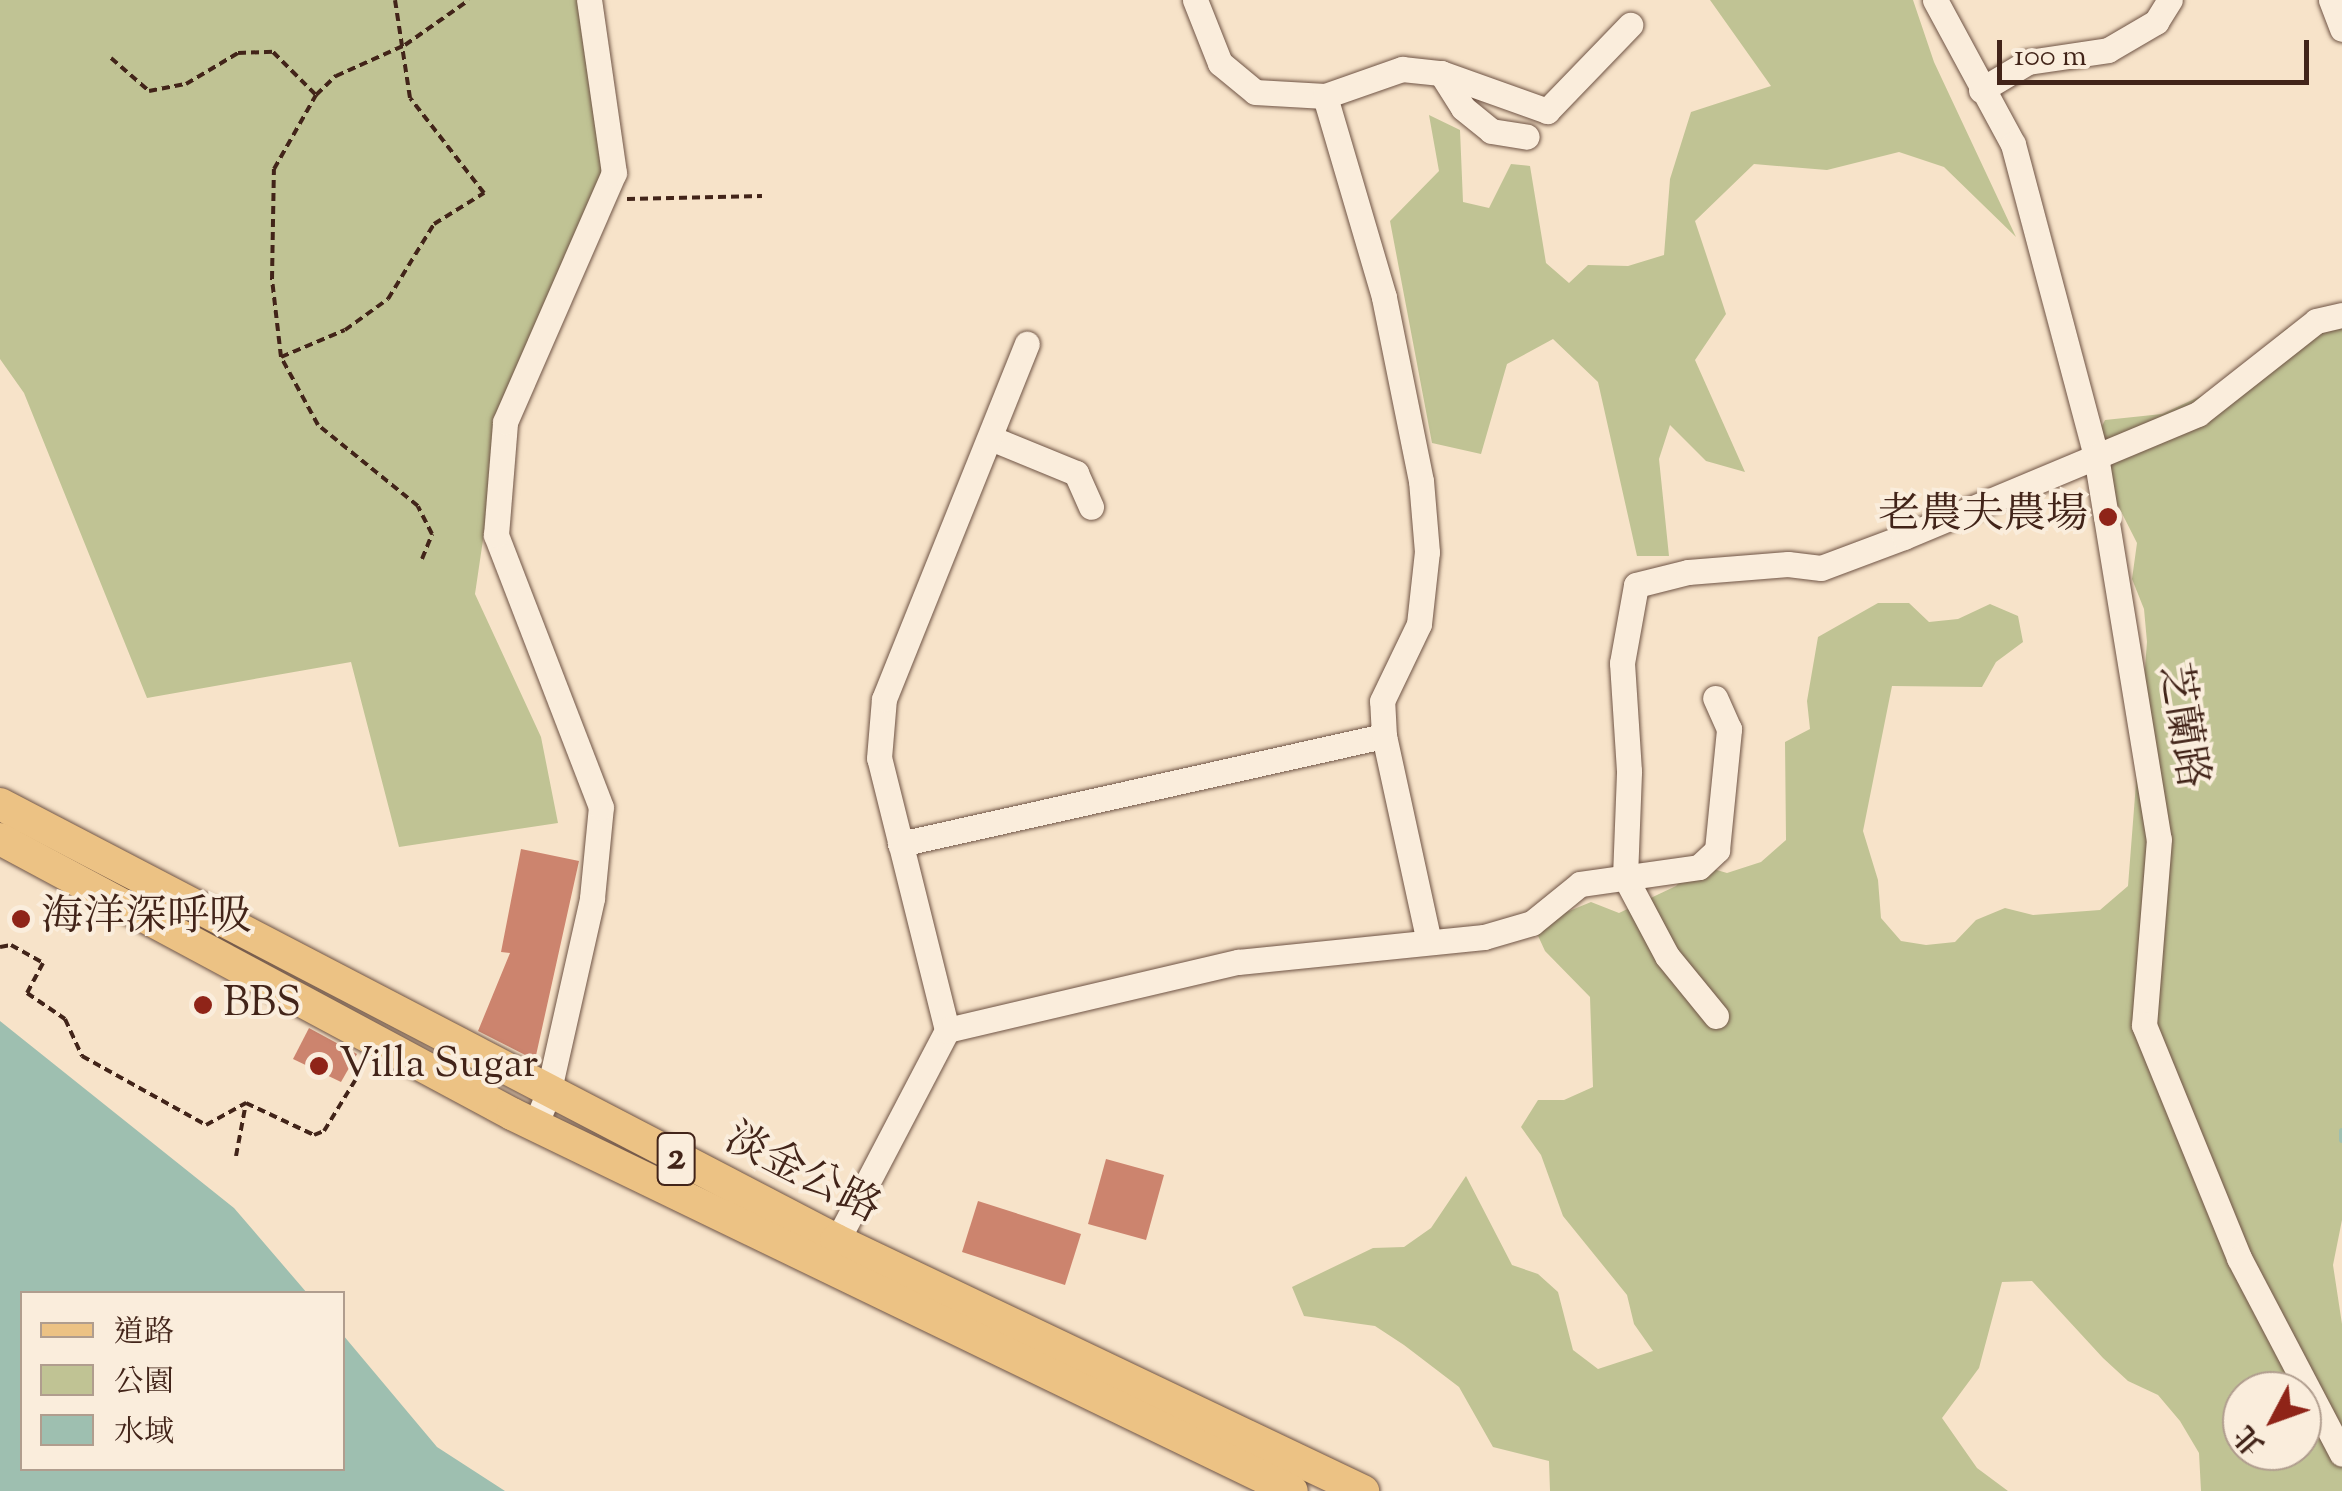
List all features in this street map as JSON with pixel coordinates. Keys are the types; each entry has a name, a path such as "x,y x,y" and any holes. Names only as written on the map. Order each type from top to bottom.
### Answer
{"main road":[{"name":"淡金公路","path":"0,804 548,1094 829,1255 1292,1491"},
{"name":"淡金公路","path":"0,839 535,1125 1363,1491"}],"street":[{"path":"535,1125 548,1094 592,898 602,807 496,535 505,422 614,173 589,0"},
{"path":"1194,0 1220,63 1255,92 1325,96 1402,69 1441,73 1547,111 1630,25"},
{"name":"芝蘭路","path":"1935,0 2014,144 2096,456 2159,839 2144,1025 2239,1258 2342,1454"},
{"path":"1982,90 2028,62 2108,50 2156,22 2170,0"},
{"path":"2331,0 2342,28"},
{"path":"1441,73 1463,108 1491,131 1527,137"},
{"path":"1325,96 1384,297 1421,480 1427,552 1420,624 1382,701 1384,736 1429,942"},
{"path":"1716,1016 1668,956 1624,877 1629,771 1622,664 1636,586 1688,572 1788,564 1821,568 2198,414 2316,320 2342,314"},
{"path":"829,1255 947,1030 879,758 884,699 993,439 1027,344"},
{"path":"993,439 1076,473 1091,507"},
{"path":"947,1030 1238,962 1484,937 1532,923 1580,884 1676,874 1699,867 1717,850 1730,730 1715,698"},
{"path":"900,844 1384,736"}],"path":[{"path":"280,357 346,330 388,300 434,224 484,193 410,98 405,44 395,0"},
{"path":"422,559 432,534 418,506 318,425 280,357 272,280 274,169 316,95 336,76 405,44 469,0"},
{"path":"112,58 149,91 186,84 238,52 273,52 316,95"},
{"path":"602,200 762,196"},
{"path":"0,947 11,945 42,963 27,993 65,1019 82,1056 206,1125 246,1103"},
{"path":"246,1103 314,1135 324,1131 354,1073 362,1065 374,1071"},
{"path":"236,1156 246,1103"}],"green space":[{"path":"0,0 587,0 605,157 574,280 497,445 475,594 541,737 558,823 399,847 351,662 147,698 24,393 0,359"},
{"path":"1710,0 1913,0 1934,62 2016,237 1944,167 1899,152 1827,170 1754,164 1695,221 1726,314 1695,360 1745,472 1706,461 1670,425 1659,459 1669,556 1637,556 1598,382 1553,339 1507,364 1481,454 1432,443 1390,221 1439,171 1429,115 1460,130 1463,202 1489,208 1511,164 1530,166 1546,263 1569,283 1588,265 1628,266 1664,255 1670,179 1691,112 1771,86"},
{"path":"2342,324 2342,1220 2333,1265 2342,1324 2342,1491 2201,1491 2199,1453 2180,1421 2158,1395 2128,1381 2103,1358 2032,1281 2002,1282 1979,1368 1942,1418 1977,1468 2008,1491 1550,1491 1549,1461 1493,1447 1459,1387 1404,1345 1375,1326 1304,1316 1292,1287 1373,1248 1404,1247 1431,1228 1466,1176 1512,1265 1538,1274 1558,1292 1573,1350 1598,1369 1653,1351 1634,1324 1627,1295 1563,1216 1541,1155 1521,1127 1538,1100 1564,1100 1593,1087 1590,997 1545,951 1529,916 1562,914 1591,902 1619,913 1676,886 1696,864 1727,873 1761,862 1786,840 1785,742 1810,729 1807,701 1818,637 1878,603 1909,603 1929,622 1958,619 1990,604 2018,616 2023,642 1996,662 1982,687 1892,686 1863,831 1878,880 1881,918 1901,941 1926,945 1955,942 1976,920 2005,908 2033,915 2100,910 2128,886 2147,642 2144,609 2132,579 2137,543 2090,450 2105,420 2162,414 2218,388 2287,328"}],"water":[{"path":"0,1021 234,1208 305,1291 20,1291 20,1471 345,1471 345,1337 437,1447 505,1491 0,1491"}],"building":[{"path":"521,849 579,861 535,1060 478,1031 510,953 501,952"},
{"path":"309,1028 357,1054 341,1082 293,1059"},
{"path":"1106,1159 1164,1175 1146,1240 1088,1224"},
{"path":"978,1201 1081,1234 1065,1285 962,1252"}],"waterway":[{"path":"2342,1131 2342,1140"}],"place":[{"name":"老農夫農場","path":"2108,517"},
{"name":"海洋深呼吸","path":"21,919"},
{"name":"BBS","path":"203,1005"},
{"name":"Villa Sugar","path":"319,1066"}]}
